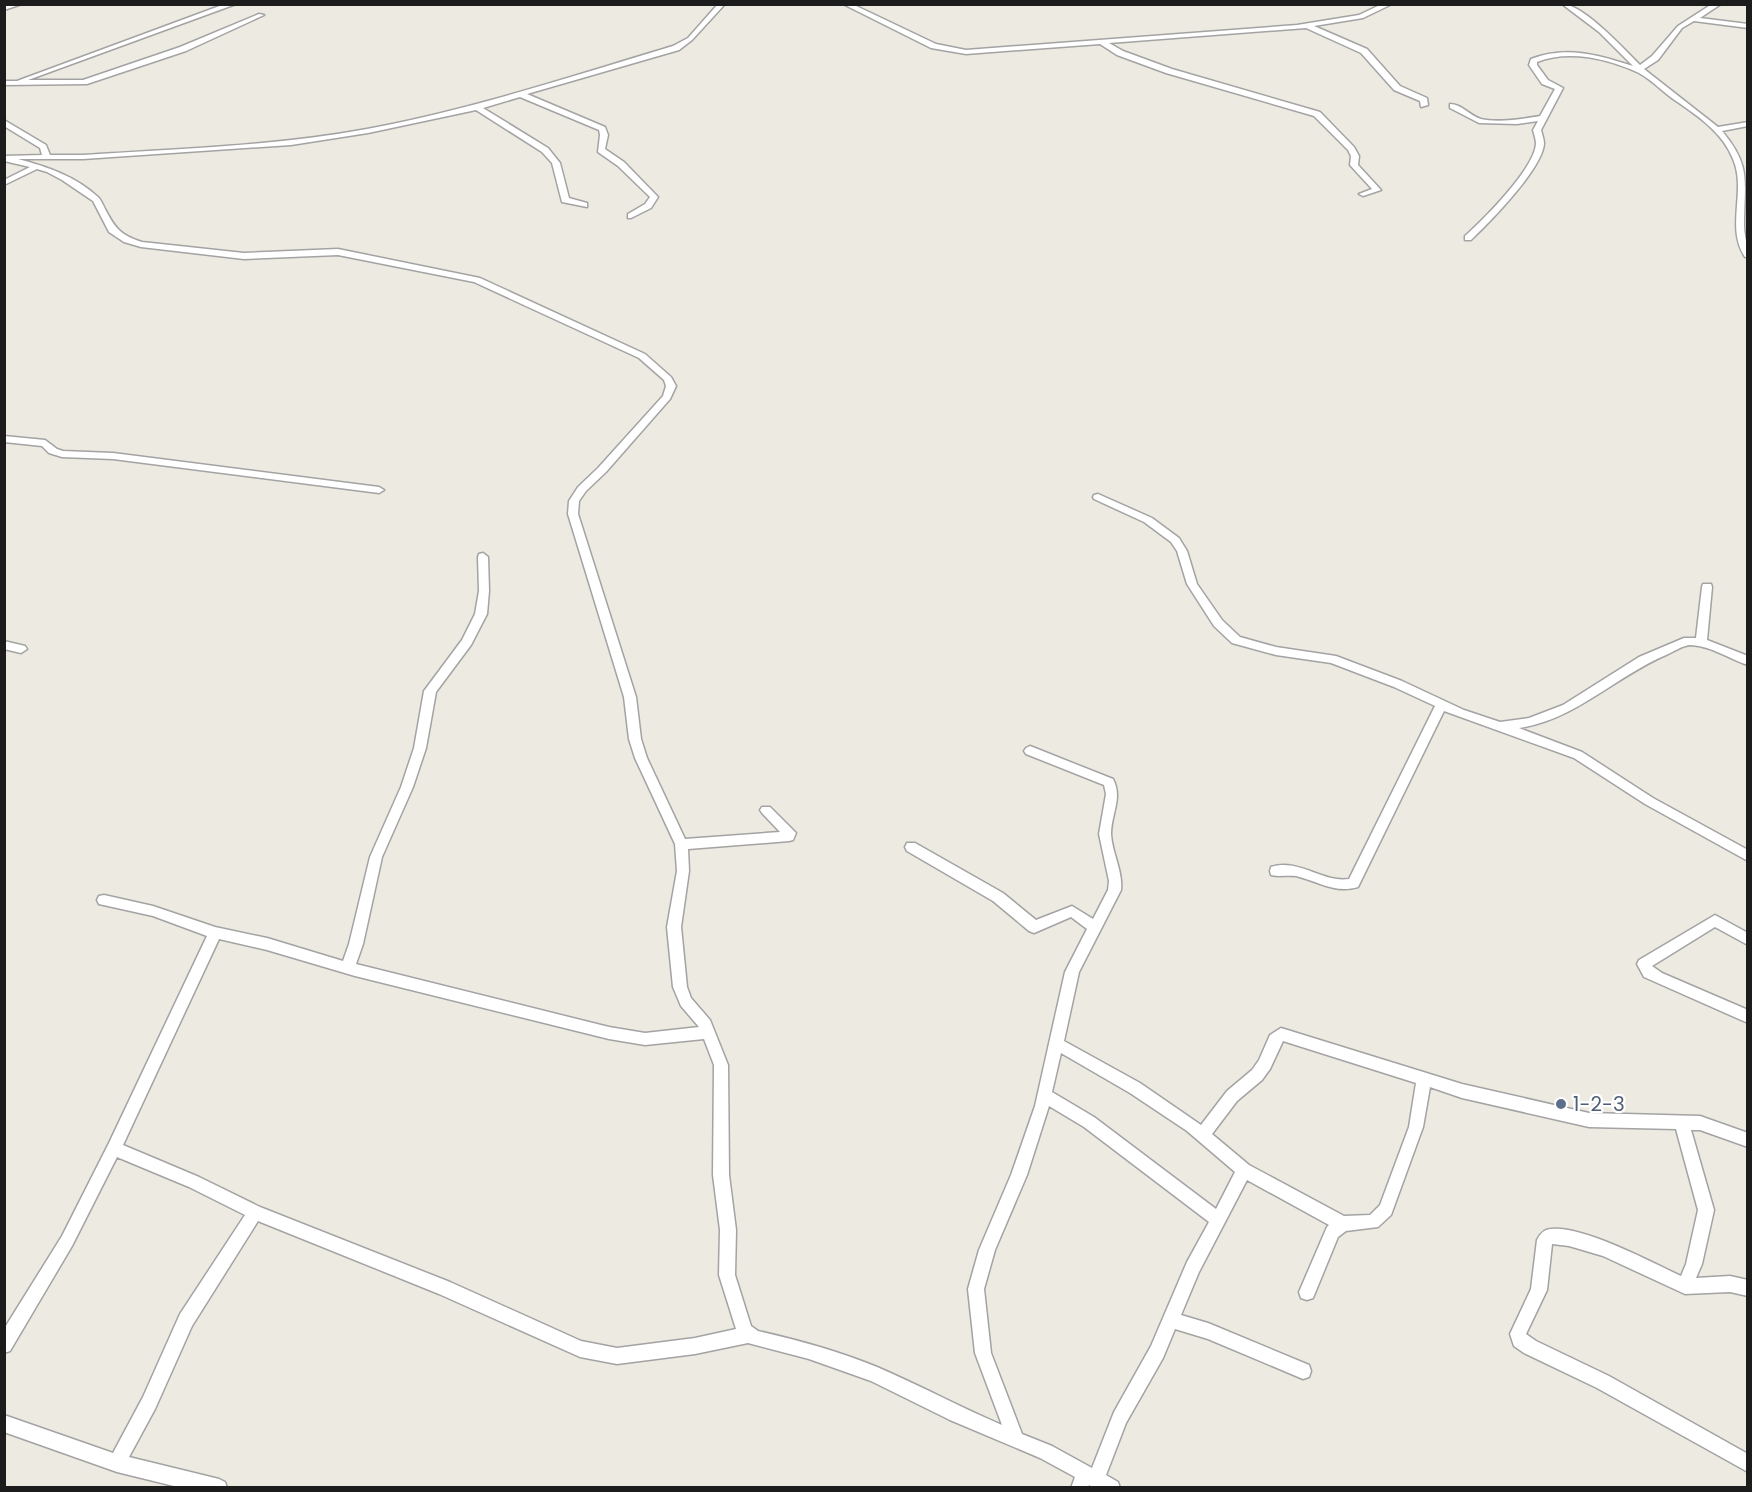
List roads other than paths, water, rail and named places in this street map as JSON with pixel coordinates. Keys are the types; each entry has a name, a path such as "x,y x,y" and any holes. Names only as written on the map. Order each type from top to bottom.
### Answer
{"street":[{"path":"4,8 19,4"},
{"path":"17,83 233,4"},
{"path":"4,157 167,152 291,142 384,128 477,107 676,48 693,36 722,4"},
{"path":"846,4 921,41 951,51 1000,51 1304,26 1361,17 1389,4"},
{"path":"1565,4 1608,37 1640,70 1719,129 1738,159 1746,183 1739,239 1748,255"},
{"path":"1640,70 1655,58 1680,27 1718,4"},
{"path":"4,83 84,82 183,49 261,15"},
{"path":"1693,19 1748,26"},
{"path":"1304,26 1364,51 1395,86 1425,101 1424,105"},
{"path":"1102,42 1120,53 1169,71 1318,115 1351,149 1355,156 1354,165 1377,190 1363,194"},
{"path":"1468,238 1510,195 1533,164 1540,144 1537,130 1559,88 1545,82 1533,64 1536,60 1559,55 1595,56 1640,70"},
{"path":"520,94 602,129 604,135 601,150 621,164 654,197 648,206 631,216"},
{"path":"1453,106 1478,121 1514,122 1543,118"},
{"path":"477,107 545,150 556,163 566,201 584,206"},
{"path":"4,122 43,147 46,157"},
{"path":"1719,129 1748,124"},
{"path":"4,157 34,168 55,172 99,204 112,230 135,243 244,256 338,252 477,280 642,356 668,379 671,386 667,397 582,489 574,501 573,514 634,711 638,748 681,844 683,871 674,927 680,987 686,1002 701,1018 708,1032 718,1057 722,1077 721,1175 728,1230 727,1275 743,1328 749,1335"},
{"path":"4,183 34,168"},
{"path":"4,439 45,443 53,451 62,454 113,456 379,490"},
{"path":"1098,497 1148,520 1175,540 1182,551 1192,584 1218,623 1236,640 1268,650 1332,659 1378,675 1441,705 1578,755 1650,801 1748,856"},
{"path":"348,968 356,944 376,857 407,787 420,748 430,691 466,642 481,614 484,591 483,556"},
{"path":"1701,642 1707,587"},
{"path":"1500,726 1530,722 1568,708 1620,674 1665,649 1688,641 1701,642 1748,661"},
{"path":"4,645 21,649"},
{"path":"1276,871 1291,869 1344,885 1353,883 1441,705"},
{"path":"1016,1439 983,1353 976,1289 987,1250 1019,1175 1045,1095 1068,983 1114,890 1115,881 1105,834 1111,806 1111,787 1101,778 1030,751"},
{"path":"681,844 789,836 790,833 784,825 766,810"},
{"path":"911,847 991,892 1034,927 1041,927 1072,911 1094,927"},
{"path":"104,900 153,911 215,933 267,944 348,968 631,1037 657,1038 708,1032"},
{"path":"1748,940 1715,920 1644,964 1652,975 1748,1017"},
{"path":"4,1345 67,1241 114,1148 215,933"},
{"path":"1203,1134 1232,1096 1262,1069 1278,1035 1424,1080 1589,1120 1709,1125 1748,1140"},
{"path":"1057,1044 1135,1088 1203,1134 1244,1170 1343,1224"},
{"path":"1306,1292 1332,1232 1343,1224 1373,1222 1386,1210 1416,1126 1424,1080"},
{"path":"1045,1095 1089,1122 1217,1219"},
{"path":"1682,1123 1706,1210 1694,1264 1685,1286"},
{"path":"114,1148 194,1182 255,1212 595,1353 617,1356 647,1353 749,1335 856,1366 956,1414 1016,1439 1087,1480 1112,1488"},
{"path":"1087,1480 1157,1352 1217,1219 1244,1170"},
{"path":"117,1463 149,1403 186,1320 255,1212"},
{"path":"1748,1288 1724,1284 1685,1286 1605,1249 1577,1240 1550,1236 1545,1240 1539,1290 1519,1338 1748,1464"},
{"path":"1171,1320 1208,1331 1303,1371"},
{"path":"4,1423 117,1463 219,1488"}],"place":[{"name":"1-2-3","path":"1561,1104"}]}
